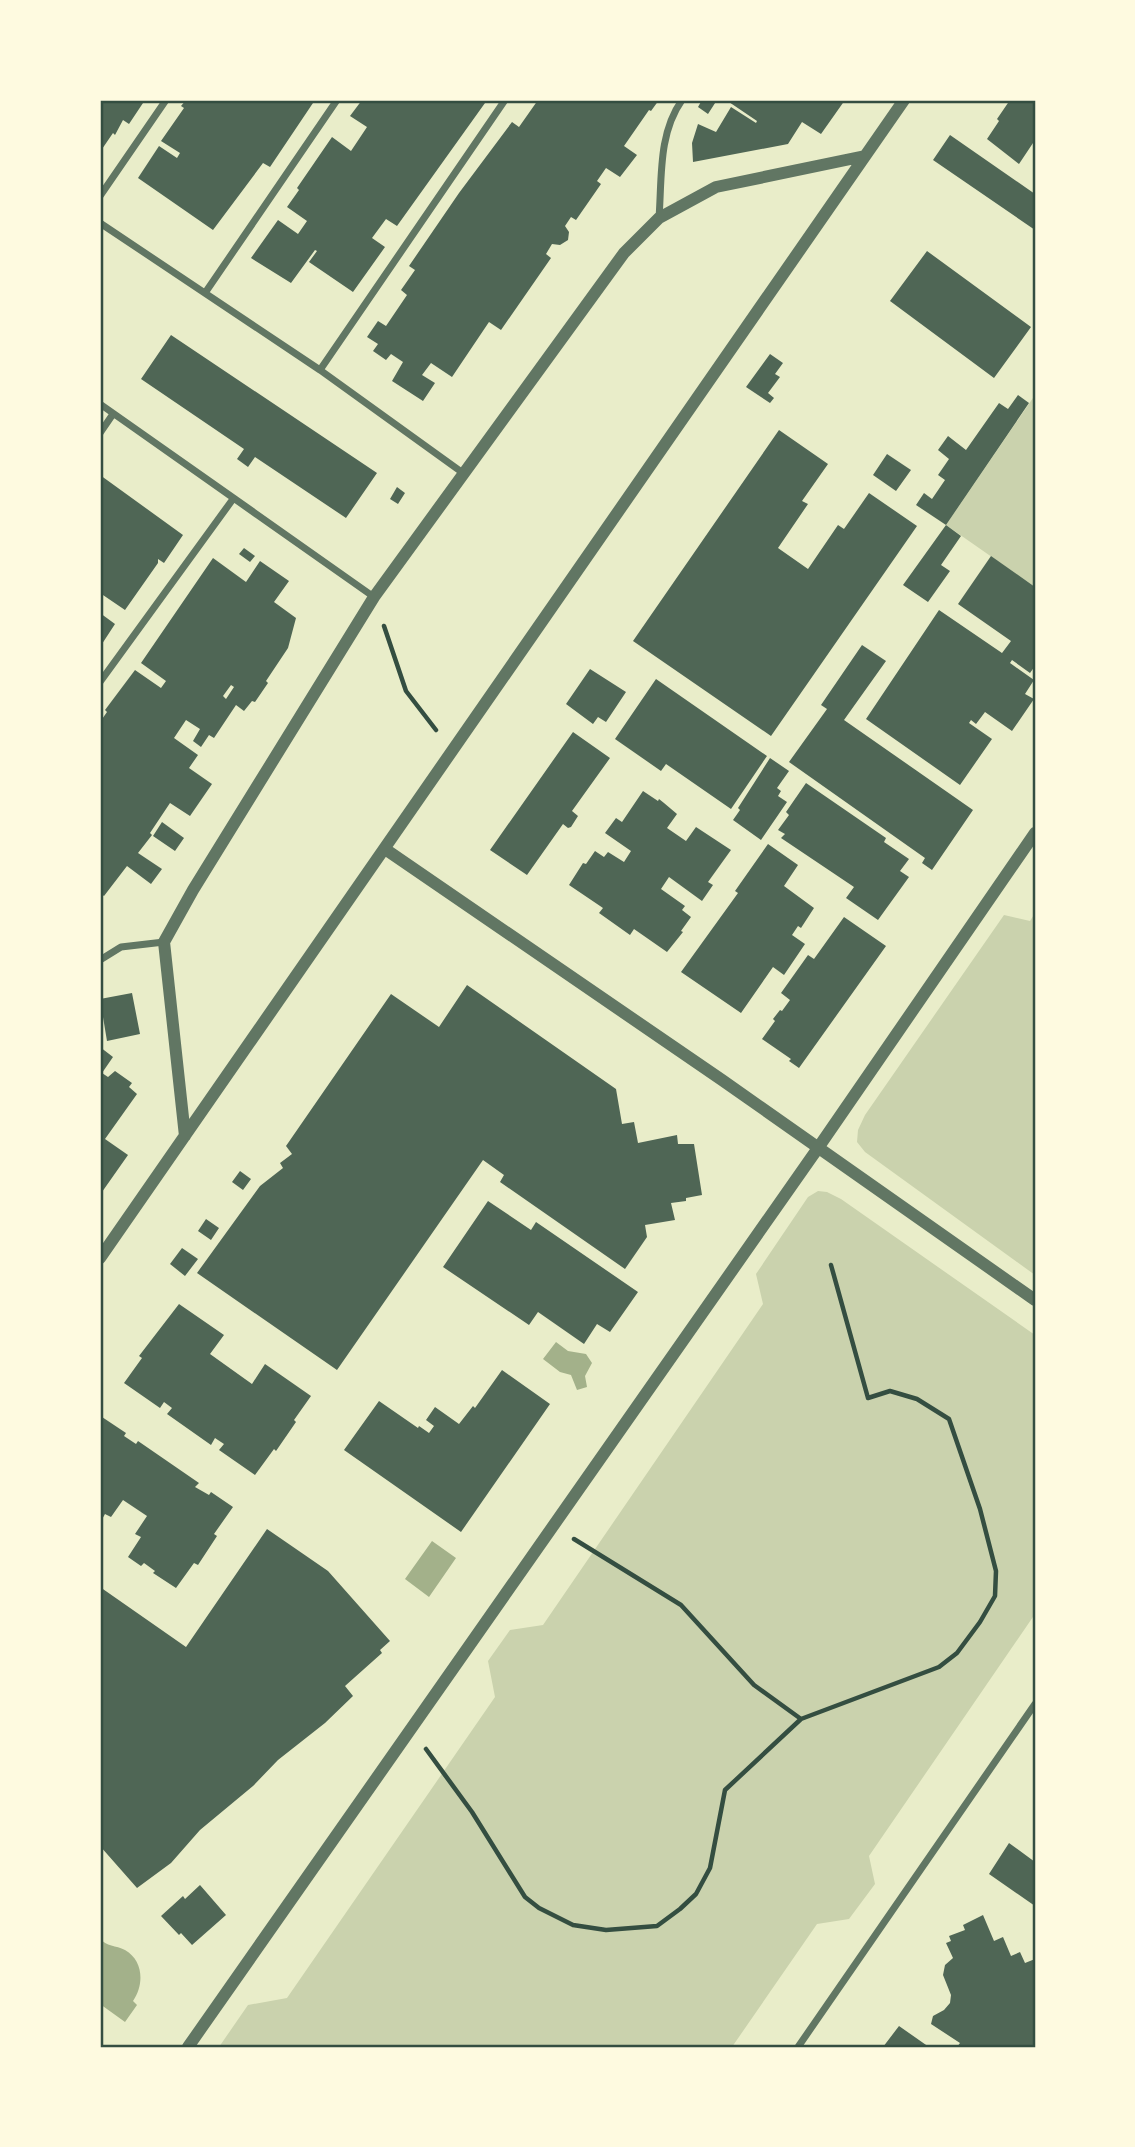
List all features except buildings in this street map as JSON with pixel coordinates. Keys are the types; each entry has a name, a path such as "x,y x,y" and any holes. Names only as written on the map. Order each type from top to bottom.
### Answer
{"street":[{"path":"100,197 166,100"},
{"path":"205,293 337,100"},
{"path":"320,370 505,100"},
{"path":"659,218 666,133 672,115 682,100"},
{"path":"100,1258 904,100"},
{"path":"185,1136 164,942 193,890 374,597 624,253 659,218 716,187 865,156"},
{"path":"100,223 320,370 463,472"},
{"path":"100,404 374,597"},
{"path":"100,433 113,414"},
{"path":"100,682 233,499"},
{"path":"188,2047 818,1148 1035,833"},
{"path":"385,849 1035,1300"},
{"path":"100,960 121,947 164,942"},
{"path":"798,2047 1035,1704"}],"path":[{"path":"374,597 406,691 439,733"},
{"path":"411,1729 472,1812 526,1897 539,1908 573,1925 606,1930 657,1926 696,1894 710,1868 725,1790 801,1719 939,1667 957,1653 995,1595 996,1572 979,1509 949,1419 918,1399 890,1391 868,1398 831,1265"},
{"path":"553,1526 681,1605 754,1685 801,1719"}],"shaded area":[{"path":"1035,395 1035,587 946,525"},
{"path":"1035,913 1035,1275 865,1152 857,1142 858,1130 865,1115 1004,915 1030,921"},
{"path":"818,1191 841,1199 1035,1335 1035,1614 869,1856 875,1884 849,1919 817,1924 732,2047 219,2047 248,2005 287,1998 495,1697 488,1661 510,1630 543,1625 763,1304 756,1274 808,1197"},
{"path":"556,1342 568,1351 586,1354 592,1363 585,1376 587,1387 577,1390 571,1375 560,1372 543,1359"},
{"path":"432,1541 456,1558 429,1597 405,1579"},
{"path":"100,1938 125,1950 136,1960 139,1967 139,1988 133,2001 137,2005 125,2022 100,2004"}]}
